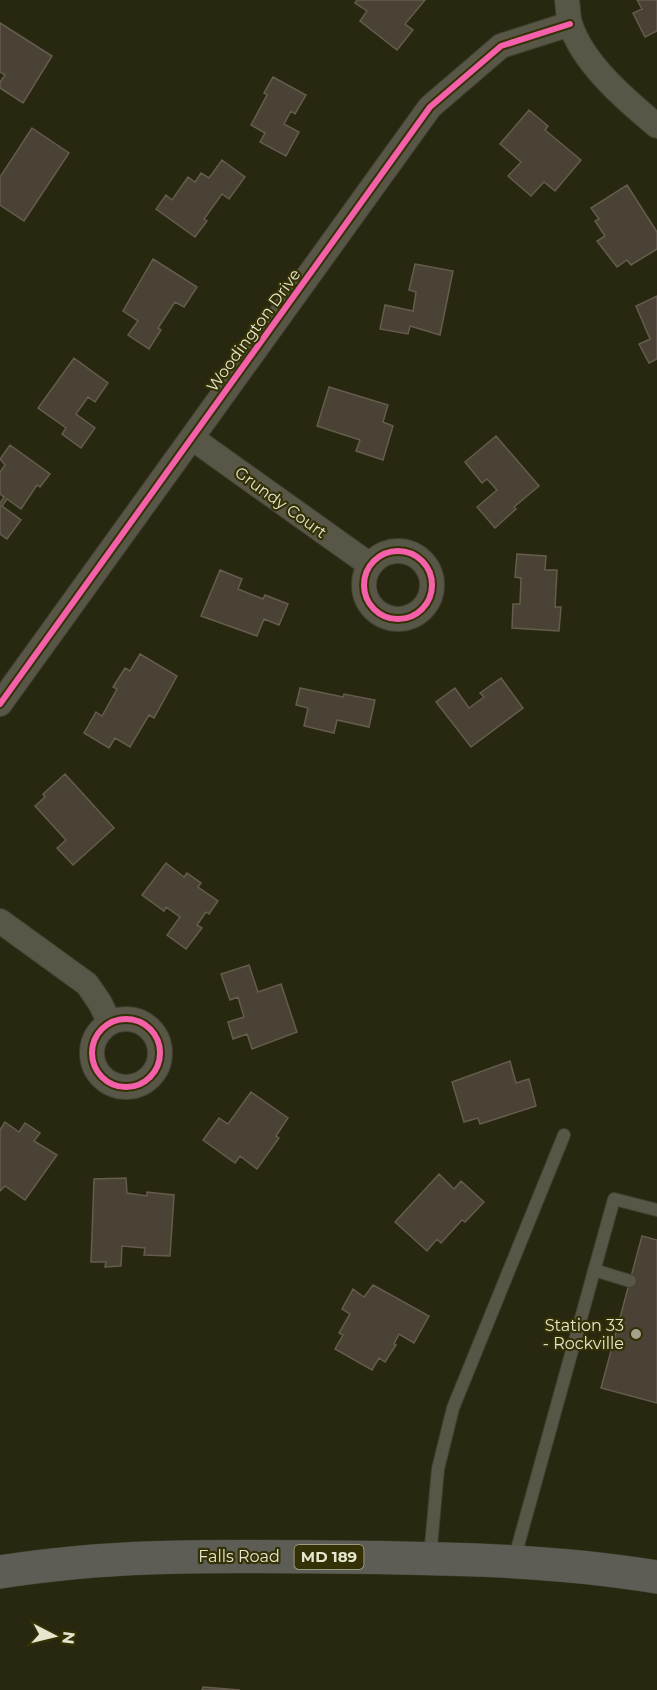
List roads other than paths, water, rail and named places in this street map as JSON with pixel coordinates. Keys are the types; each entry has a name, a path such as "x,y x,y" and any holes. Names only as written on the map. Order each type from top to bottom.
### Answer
{"main road":[{"name":"Falls Road","path":"0,1572 51,1564 130,1557 207,1556 514,1561 610,1569 657,1577"}],"street":[{"path":"567,0 570,24 584,50 607,81 657,126"},
{"name":"Woodington Drive","path":"0,704 430,107 501,46 570,24"},
{"name":"Grundy Court","path":"192,438 370,565"},
{"path":"0,921 87,984 110,1023"}],"lane":[{"path":"430,1558 438,1469 453,1408 564,1135"},
{"path":"514,1561 614,1199 657,1210"},
{"path":"594,1270 630,1281"}],"place":[{"name":"Station 33 - Rockville","path":"636,1334"}]}
